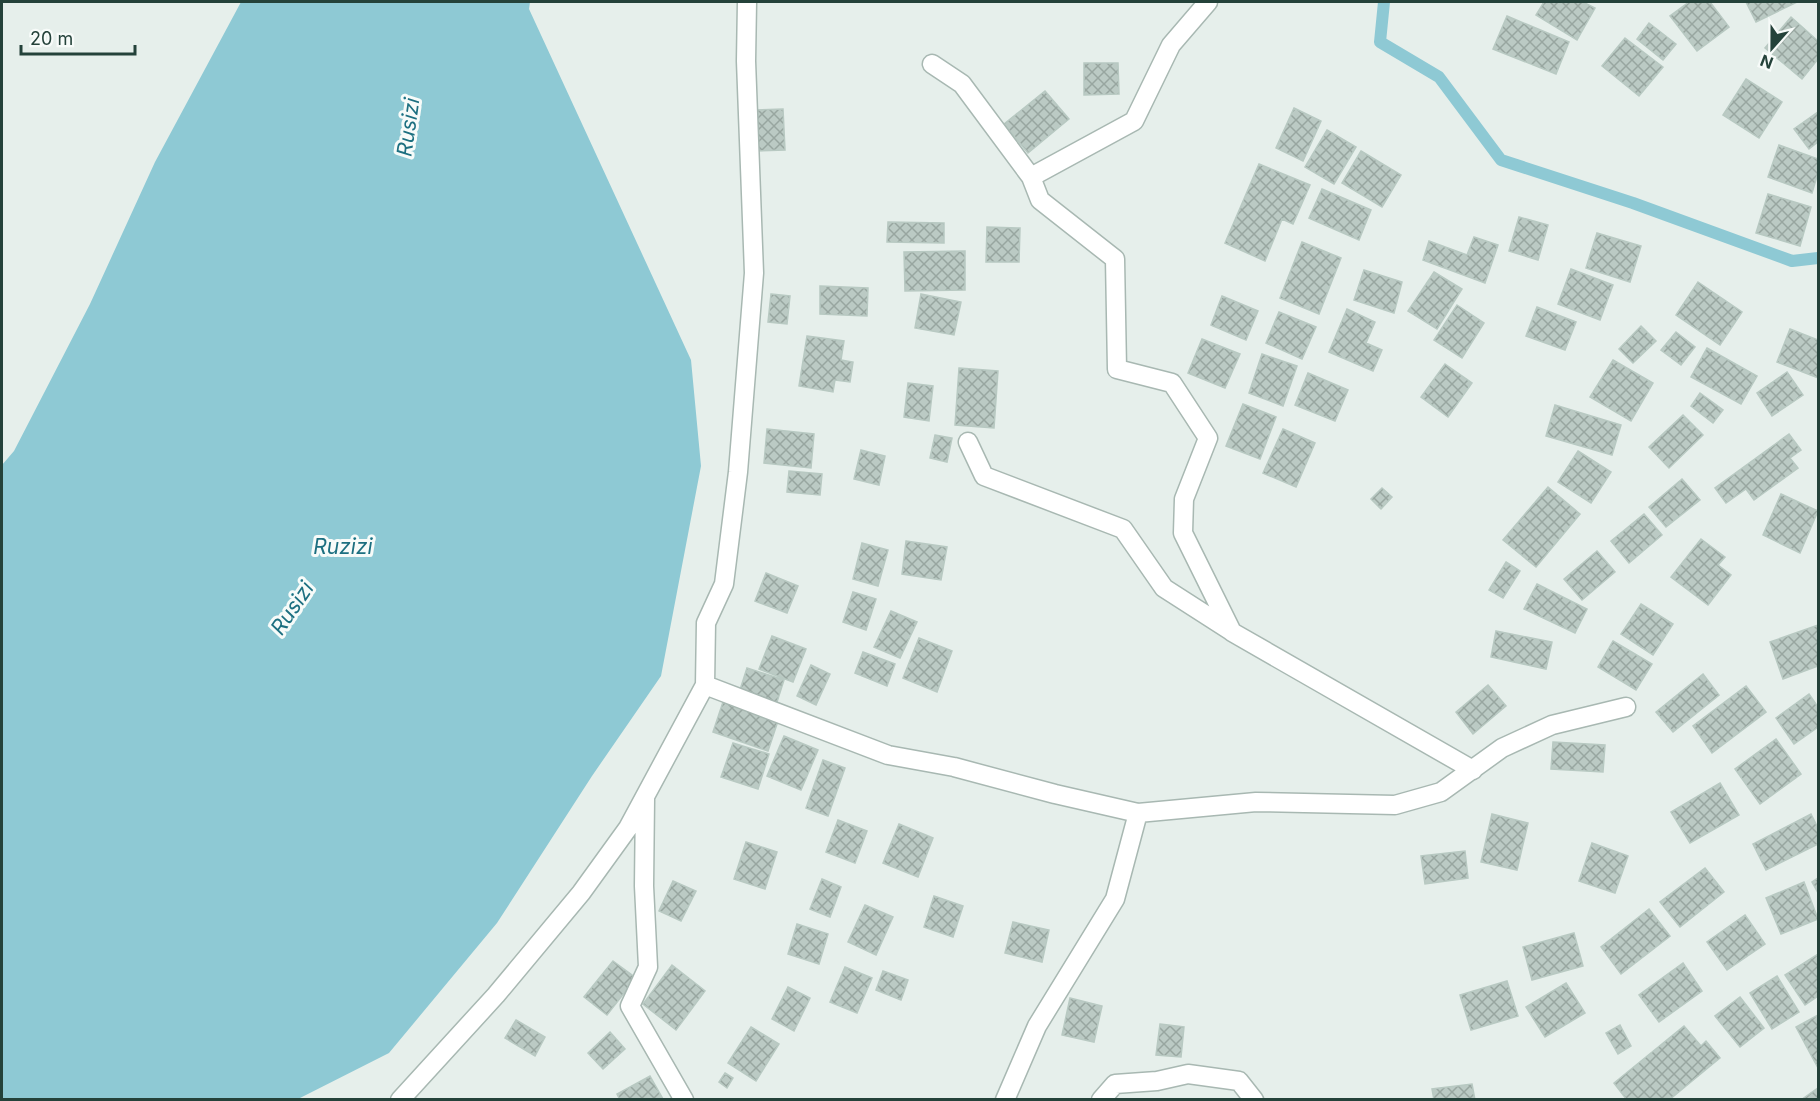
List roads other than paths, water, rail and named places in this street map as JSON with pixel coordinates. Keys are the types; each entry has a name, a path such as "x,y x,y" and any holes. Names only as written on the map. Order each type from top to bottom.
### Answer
{"street":[{"path":"400,1100 545,939 628,828 705,686 706,623 724,584 754,273 746,61 747,2"},
{"path":"1031,177 1134,121 1171,45 1208,2"},
{"path":"932,64 962,84 1031,177 1040,200 1115,259 1117,369 1172,383 1208,438 1184,500 1183,532 1232,632"},
{"path":"968,442 984,476 1123,529 1164,588 1232,632 1473,770"},
{"path":"705,686 888,755 954,767 1055,795 1138,813 1256,802 1395,805 1441,792 1502,748 1552,725 1626,707"},
{"path":"646,793 644,886 648,967 630,1006 684,1100"},
{"path":"1005,1100 1037,1026 1115,899 1138,813"},
{"path":"1101,1100 1115,1084 1157,1081 1188,1074 1239,1081 1254,1100"}],"water":[{"name":"Ruzizi","path":"241,2 530,2 529,9 691,360 701,466 661,676 592,776 497,923 389,1053 298,1099 2,1099 2,465 14,451 90,304 155,162"}],"waterway":[{"path":"1384,2 1380,42 1439,77 1501,160 1633,203 1792,261 1818,258"}],"water label":[{"name":"Rusizi","path":"408,127"},
{"name":"Rusizi","path":"292,608"}]}
